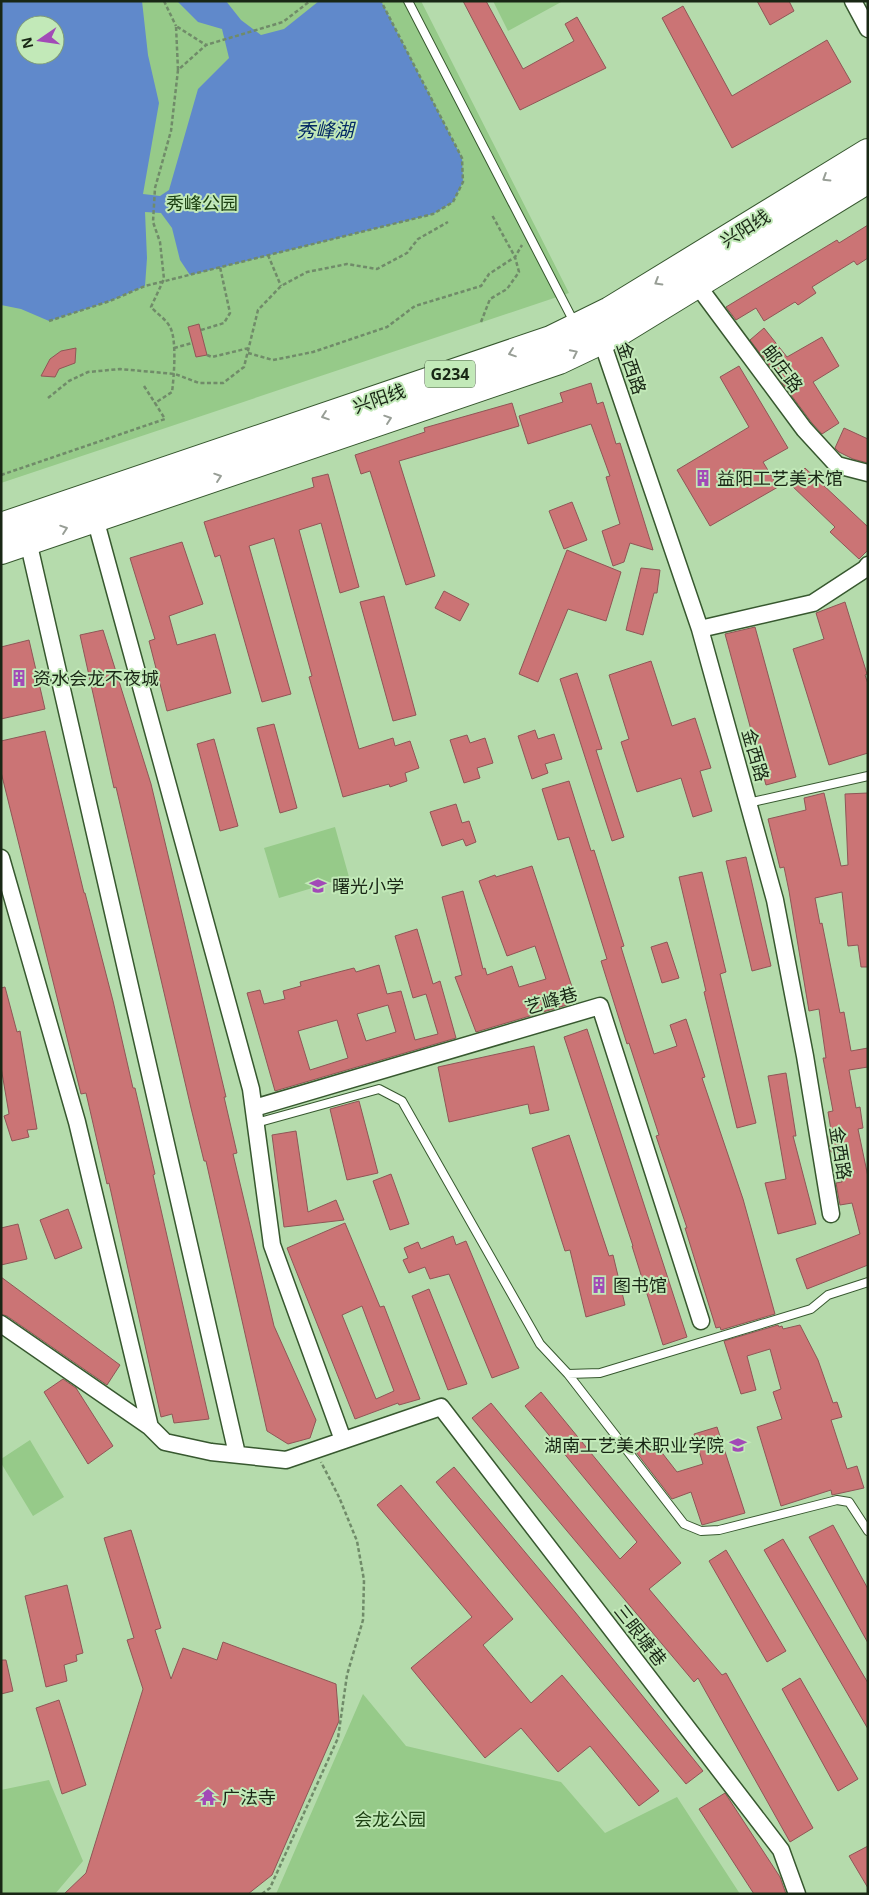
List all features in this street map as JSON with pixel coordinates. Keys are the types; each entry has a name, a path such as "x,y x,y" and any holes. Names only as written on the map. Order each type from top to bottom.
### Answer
{"highway":[{"name":"兴阳线","path":"689,276 868,153"},
{"name":"兴阳线","path":"1,550 18,529 92,508 551,340 591,329 610,311 689,276 868,179"}],"street":[{"path":"853,1 868,29"},
{"name":"邮庄路","path":"689,276 804,429 837,464 868,473"},
{"name":"金西路","path":"591,329 700,629 775,900 805,1056 830,1214"},
{"path":"1,1324 150,1427 165,1442 211,1452 286,1460 343,1440 272,1245 251,1089 92,508"},
{"path":"18,529 237,1454"},
{"path":"700,629 813,603 865,569 868,565"},
{"path":"1,858 77,1122 150,1427"},
{"name":"艺峰巷","path":"255,1115 600,1006 701,1322"},
{"name":"三眼塘巷","path":"343,1440 441,1407 782,1850 797,1894"}],"lane":[{"path":"408,1 529,235 591,329"},
{"path":"748,803 868,776"},
{"path":"255,1115 379,1089 402,1101 540,1344 568,1374 684,1524 701,1531 719,1530 837,1500 849,1502 868,1531"},
{"path":"568,1374 600,1373 811,1309 828,1295 868,1282"}],"path":[{"path":"155,403 172,392 175,374 174,348 170,327 151,307 164,279 160,242 153,222 155,188 171,131 178,70 176,26 164,1"},
{"path":"178,70 206,45 283,22 310,1"},
{"path":"49,321 110,301 145,286 433,214 453,202 463,182 462,158 381,1"},
{"path":"176,26 206,45"},
{"path":"481,322 490,299 506,289 519,272 515,257 492,215"},
{"path":"48,398 69,381 88,372 120,369 175,374 199,383 223,383 244,366 258,310 281,286 308,272 346,264 377,268 407,253 418,239 448,222"},
{"path":"248,353 274,360 313,352 387,327 415,306 451,297 481,286 488,274 515,257 529,235"},
{"path":"268,256 281,286"},
{"path":"201,330 224,323 230,313 220,268"},
{"path":"174,348 192,343"},
{"path":"207,355 212,358 249,348"},
{"path":"1,475 165,419 144,386"},
{"path":"262,1894 270,1888 338,1738 348,1675 363,1620 364,1580 357,1541 339,1497 315,1450"}],"green space":[{"name":"秀峰公园","path":"1,1 421,1 569,293 1,483"},
{"path":"493,1 563,1 508,31"},
{"path":"335,827 349,877 279,898 264,848"},
{"path":"30,1440 64,1497 33,1516 1,1463 1,1459"},
{"name":"会龙公园","path":"363,1694 406,1746 561,1782 605,1833 677,1797 740,1894 276,1894"},
{"path":"49,1780 83,1861 55,1894 1,1894 1,1790"}],"water":[{"name":"秀峰湖","path":"1,1 142,1 148,55 159,103 143,194 160,196 169,190 198,89 229,58 222,29 198,22 177,1 226,1 241,20 261,35 284,29 319,1 381,1 462,158 463,182 453,202 433,214 190,275 180,260 172,228 161,213 145,212 147,258 145,286 110,301 49,321 21,309 1,305"}],"building":[{"path":"463,1 486,1 523,69 574,41 565,24 577,17 606,68 520,110"},
{"path":"757,1 789,1 794,11 770,25"},
{"path":"683,6 732,96 827,40 851,82 732,148 662,18"},
{"path":"868,225 868,258 857,265 854,261 812,287 816,293 798,305 795,302 764,321 756,308 736,320 726,307 837,240 839,243"},
{"path":"199,324 207,355 196,357 188,327"},
{"path":"764,328 787,357 822,337 839,366 813,382 839,423 822,434 812,423 750,340"},
{"path":"76,348 75,363 59,369 55,377 41,376 50,359 61,351"},
{"path":"739,366 788,448 763,462 778,487 710,526 677,470 749,427 720,377"},
{"path":"591,383 597,404 603,402 616,444 620,443 653,550 630,543 624,562 613,566 602,531 620,524 606,477 610,476 591,424 528,444 519,416 563,402 560,393"},
{"path":"512,403 519,426 399,461 435,576 406,585 370,471 361,474 355,455 425,432 424,428"},
{"path":"844,428 868,439 868,463 853,459 835,448"},
{"path":"805,468 868,527 868,550 859,559 830,532 835,527 790,484"},
{"path":"328,474 359,587 340,593 321,523 299,530 359,749 393,738 395,746 410,741 419,768 405,773 407,781 390,787 389,784 343,797 309,677 312,676 274,538 249,546 291,694 262,702 220,555 215,557 204,522 314,487 312,478"},
{"path":"572,502 587,540 564,549 549,511"},
{"path":"182,542 203,604 169,616 177,645 215,634 231,693 167,711 149,641 155,639 130,558"},
{"path":"567,550 621,572 606,621 568,609 538,682 519,674"},
{"path":"641,568 660,570 657,593 654,593 643,635 626,630"},
{"path":"444,591 469,604 460,621 435,608"},
{"path":"384,596 416,715 393,721 360,602"},
{"path":"845,602 867,674 865,675 868,684 868,753 829,765 793,649 824,639 816,613"},
{"path":"755,627 796,777 766,785 725,634"},
{"path":"103,630 151,784 226,1097 224,1097 237,1153 233,1154 274,1326 316,1420 310,1438 288,1444 267,1431 206,1161 204,1161 191,1108 116,787 114,788 80,635"},
{"name":"资水会龙不夜城","path":"29,640 45,709 1,719 1,647"},
{"path":"651,661 672,726 695,718 711,768 700,771 712,811 693,817 681,778 637,792 621,742 629,739 609,675"},
{"path":"577,673 602,749 596,750 624,837 612,841 560,679"},
{"path":"274,724 297,808 280,813 257,728"},
{"path":"535,730 538,739 554,734 562,759 545,764 548,773 532,779 518,736"},
{"path":"45,731 133,1088 135,1088 209,1419 174,1423 172,1414 161,1417 109,1183 107,1184 86,1093 81,1094 1,772 1,741"},
{"path":"467,735 470,743 485,738 493,763 477,768 480,778 464,783 450,740"},
{"path":"214,739 238,826 220,831 197,744"},
{"path":"569,781 591,851 594,850 624,946 621,947 654,1054 677,1046 670,1025 686,1019 705,1077 702,1078 743,1199 775,1314 721,1330 720,1327 716,1328 685,1228 687,1228 656,1136 659,1135 629,1043 627,1044 601,961 607,959 569,837 558,840 542,789"},
{"path":"824,793 841,866 848,865 845,794 868,793 868,967 861,967 858,945 848,946 842,892 815,898 820,924 822,923 840,1013 844,1012 851,1051 868,1048 868,1067 849,1070 856,1108 860,1107 863,1128 858,1129 868,1177 868,1265 807,1289 796,1259 860,1234 852,1203 840,1205 836,1183 842,1182 836,1151 831,1152 828,1136 832,1136 828,1112 833,1111 823,1058 826,1058 819,1009 809,1011 784,867 780,868 768,819 806,810 804,798"},
{"path":"456,804 462,823 469,821 476,842 466,846 463,839 442,846 430,812"},
{"path":"746,857 771,966 752,971 726,861"},
{"path":"532,866 577,1002 476,1032 455,977 462,975 442,897 463,891 483,969 485,968 487,975 512,966 519,987 546,979 535,946 507,956 479,881"},
{"path":"702,872 726,972 720,974 756,1123 737,1128 704,992 706,991 679,877"},
{"path":"417,929 433,984 440,981 456,1038 275,1091 247,993 260,990 264,1004 285,999 283,991 301,986 300,982 354,968 356,972 379,965 387,994 401,991 415,1040 438,1034 426,994 413,998 395,936","holes":["388,1005 396,1032 366,1041 357,1014","337,1020 348,1058 310,1070 298,1031"]},
{"path":"667,942 679,978 662,983 651,947"},
{"path":"5,987 17,1032 20,1031 37,1129 27,1130 29,1137 12,1141 4,1116 9,1114 1,1067 1,988"},
{"path":"587,1029 687,1337 663,1345 633,1246 564,1037"},
{"path":"534,1046 549,1110 530,1114 528,1104 449,1122 438,1067"},
{"path":"786,1073 796,1136 793,1136 816,1224 778,1234 765,1183 786,1179 768,1076"},
{"path":"359,1101 378,1173 347,1180 330,1109"},
{"path":"296,1131 308,1212 336,1200 344,1220 284,1227 272,1135"},
{"path":"569,1135 609,1256 613,1255 625,1305 586,1317 570,1250 565,1251 532,1148"},
{"path":"391,1174 409,1224 390,1230 373,1181"},
{"path":"68,1209 82,1248 55,1259 40,1220"},
{"path":"345,1223 380,1307 384,1306 420,1399 399,1405 398,1403 355,1419 287,1248","holes":["362,1306 394,1391 376,1399 342,1315"]},
{"path":"18,1224 27,1259 1,1265 1,1228"},
{"path":"453,1236 456,1245 466,1241 519,1368 492,1378 449,1274 430,1279 425,1267 409,1273 403,1260 408,1258 404,1248 418,1242 421,1249"},
{"path":"1,1277 120,1365 107,1385 7,1316 1,1314"},
{"path":"429,1289 467,1384 448,1390 412,1296"},
{"path":"778,1325 779,1327 782,1326 783,1329 800,1325 818,1360 833,1403 837,1402 842,1417 831,1420 847,1469 857,1466 864,1488 832,1495 831,1490 781,1506 757,1427 782,1419 773,1392 781,1389 770,1349 747,1356 756,1390 741,1394 724,1341"},
{"path":"63,1379 76,1388 113,1446 88,1464 44,1392"},
{"path":"541,1392 681,1563 649,1589 722,1675 726,1673 813,1828 790,1842 698,1678 694,1682 472,1418 491,1403 620,1559 637,1542 525,1406"},
{"path":"717,1427 745,1513 702,1525 691,1492 672,1499 636,1452 656,1445 677,1472 703,1464 694,1434"},
{"path":"454,1467 575,1612 703,1771 686,1784 436,1482"},
{"path":"401,1485 513,1619 483,1645 531,1703 562,1675 659,1791 639,1806 590,1746 558,1772 521,1728 485,1758 411,1668 472,1617 377,1505"},
{"path":"833,1525 868,1589 868,1643 809,1537"},
{"name":"广法寺","path":"131,1530 161,1628 155,1630 171,1679 183,1648 217,1660 223,1642 336,1684 339,1721 272,1875 248,1894 64,1894 86,1873 143,1689 127,1640 134,1638 104,1538"},
{"path":"783,1539 868,1683 868,1729 764,1550"},
{"path":"726,1550 786,1651 767,1662 709,1561"},
{"path":"67,1585 83,1653 76,1655 77,1661 64,1665 67,1681 46,1687 25,1596"},
{"path":"1,1660 6,1660 13,1691 1,1694"},
{"path":"800,1678 858,1779 838,1791 782,1689"},
{"path":"59,1700 86,1785 62,1794 36,1708"},
{"path":"725,1793 780,1877 786,1894 754,1894 699,1809"},
{"path":"868,1846 868,1888 849,1856"}],"place":[{"name":"益阳工艺美术馆","path":"703,478"},
{"name":"资水会龙不夜城","path":"19,678"},
{"name":"曙光小学","path":"318,886"},
{"name":"图书馆","path":"599,1285"},
{"name":"湖南工艺美术职业学院","path":"738,1445"},
{"name":"广法寺","path":"208,1797"}]}
